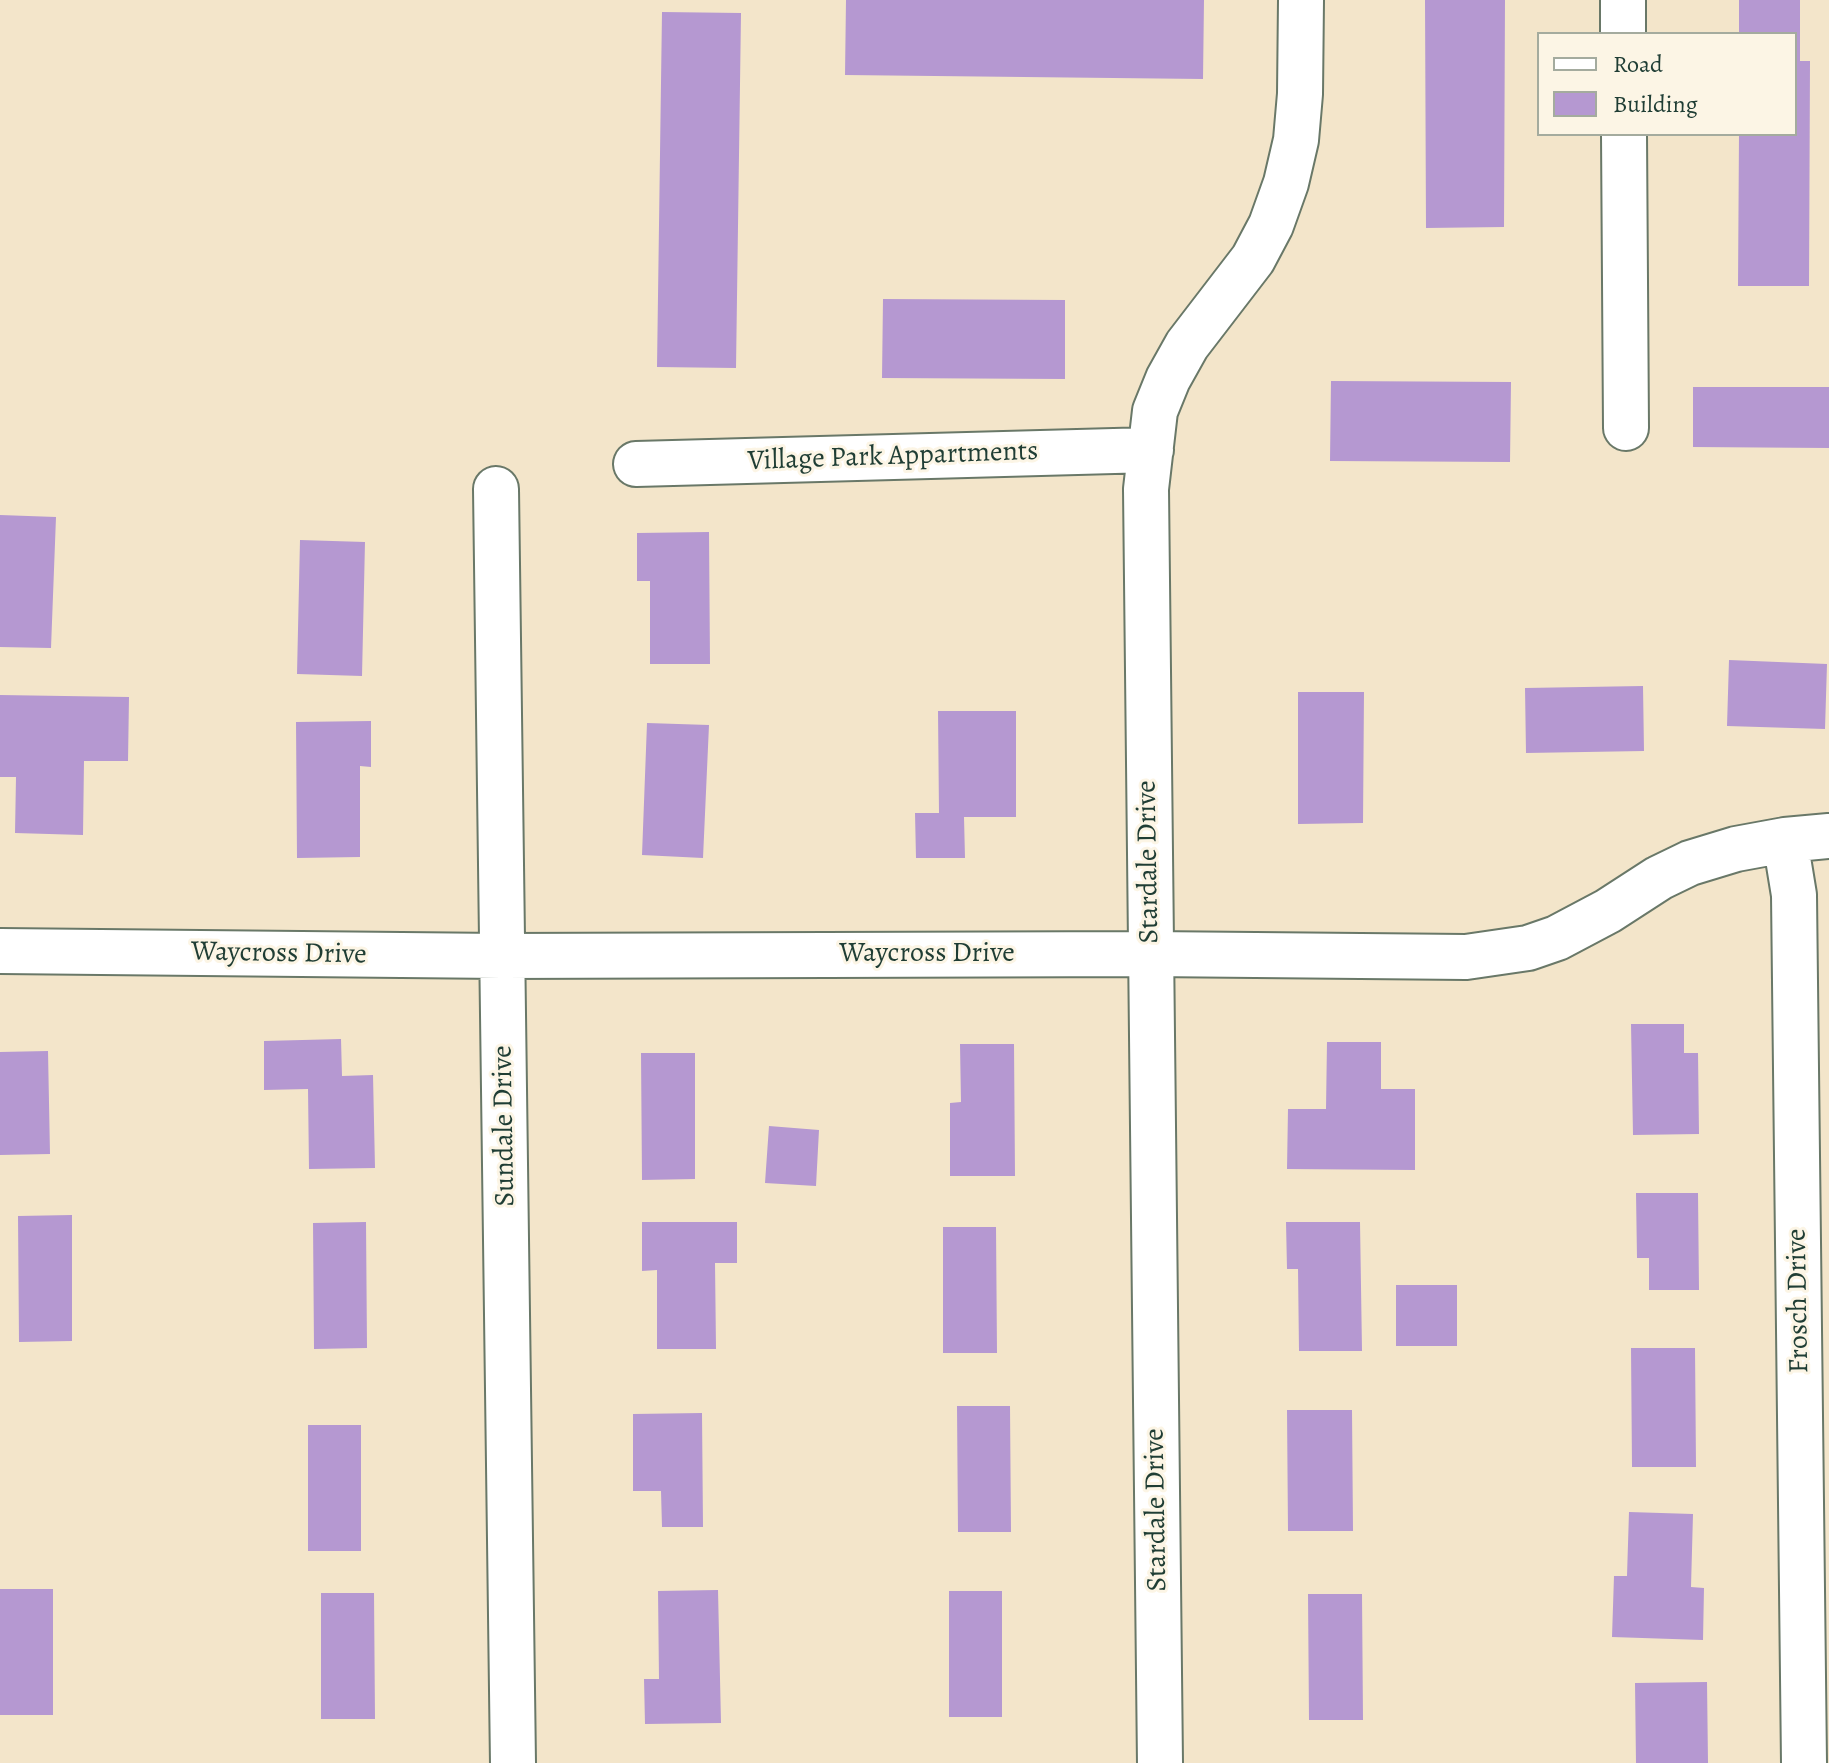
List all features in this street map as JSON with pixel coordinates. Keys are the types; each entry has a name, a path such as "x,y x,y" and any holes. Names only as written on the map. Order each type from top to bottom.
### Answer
{"street":[{"name":"Stardale Drive","path":"1160,1763 1145,533 1151,450 1155,411 1168,379 1187,345 1253,259 1271,225 1286,183 1296,140 1300,94 1301,0"},
{"path":"1623,0 1623,32"},
{"path":"1624,136 1626,428"},
{"name":"Village Park Appartments","path":"636,464 1151,450"},
{"name":"Sundale Drive","path":"496,489 513,1763"},
{"name":"Waycross Drive","path":"0,951 502,956 1150,954 1466,957 1528,948 1557,938 1690,863 1736,849 1829,836"},
{"name":"Frosch Drive","path":"1785,840 1794,895 1815,1502 1804,1763"}],"building":[{"path":"846,0 1204,0 1203,79 845,75"},
{"path":"1425,0 1505,0 1504,227 1426,228"},
{"path":"1739,0 1800,0 1800,61 1810,61 1809,286 1738,286 1739,136 1797,136 1797,32 1739,32"},
{"path":"662,12 741,13 736,368 657,367"},
{"path":"883,299 1065,300 1065,379 882,378"},
{"path":"1331,381 1511,382 1510,462 1330,461"},
{"path":"1693,387 1829,387 1829,448 1693,447"},
{"path":"0,515 56,517 51,648 0,647"},
{"path":"709,532 710,664 650,664 650,581 637,581 637,533"},
{"path":"300,540 365,542 362,676 297,674"},
{"path":"1729,660 1827,664 1825,729 1727,726"},
{"path":"1643,686 1644,751 1526,753 1525,688"},
{"path":"1298,692 1364,692 1363,823 1298,824"},
{"path":"0,695 129,697 128,761 84,761 83,835 15,833 16,777 0,777"},
{"path":"938,711 1016,711 1016,817 964,817 965,858 916,858 915,813 939,813"},
{"path":"371,721 371,767 360,766 360,857 297,858 296,722"},
{"path":"647,723 709,725 703,858 642,855"},
{"path":"1631,1024 1684,1024 1684,1053 1698,1053 1699,1134 1633,1135"},
{"path":"341,1039 342,1076 373,1075 375,1168 309,1169 308,1089 264,1090 264,1041"},
{"path":"1327,1042 1381,1042 1381,1089 1415,1089 1415,1170 1287,1169 1288,1109 1326,1109"},
{"path":"960,1044 1014,1044 1015,1176 950,1176 950,1103 961,1102"},
{"path":"48,1051 50,1154 0,1155 0,1052"},
{"path":"641,1053 695,1053 695,1179 642,1180"},
{"path":"769,1126 819,1130 816,1186 765,1183"},
{"path":"1636,1193 1698,1193 1699,1290 1649,1290 1649,1258 1637,1258"},
{"path":"72,1215 72,1341 19,1342 18,1216"},
{"path":"366,1222 367,1348 314,1349 313,1223"},
{"path":"642,1222 737,1222 737,1263 715,1263 716,1349 657,1349 657,1270 642,1271"},
{"path":"1286,1222 1360,1222 1362,1351 1299,1351 1298,1269 1287,1269"},
{"path":"943,1227 996,1227 997,1353 943,1353"},
{"path":"1396,1285 1457,1285 1457,1346 1396,1346"},
{"path":"1631,1348 1695,1348 1696,1467 1632,1467"},
{"path":"957,1406 1010,1406 1011,1532 958,1532"},
{"path":"1287,1410 1352,1410 1353,1531 1288,1531"},
{"path":"702,1413 703,1527 662,1527 661,1491 633,1491 633,1414"},
{"path":"308,1425 361,1425 361,1551 308,1551"},
{"path":"1629,1512 1693,1514 1691,1587 1704,1588 1703,1640 1612,1637 1614,1576 1627,1576"},
{"path":"0,1589 53,1589 53,1715 0,1715"},
{"path":"718,1590 721,1723 645,1724 644,1679 659,1679 658,1591"},
{"path":"949,1591 1002,1591 1002,1717 949,1717"},
{"path":"321,1593 374,1593 375,1719 321,1719"},
{"path":"1308,1594 1362,1594 1363,1720 1309,1720"},
{"path":"1707,1682 1708,1763 1636,1763 1635,1683"}]}
